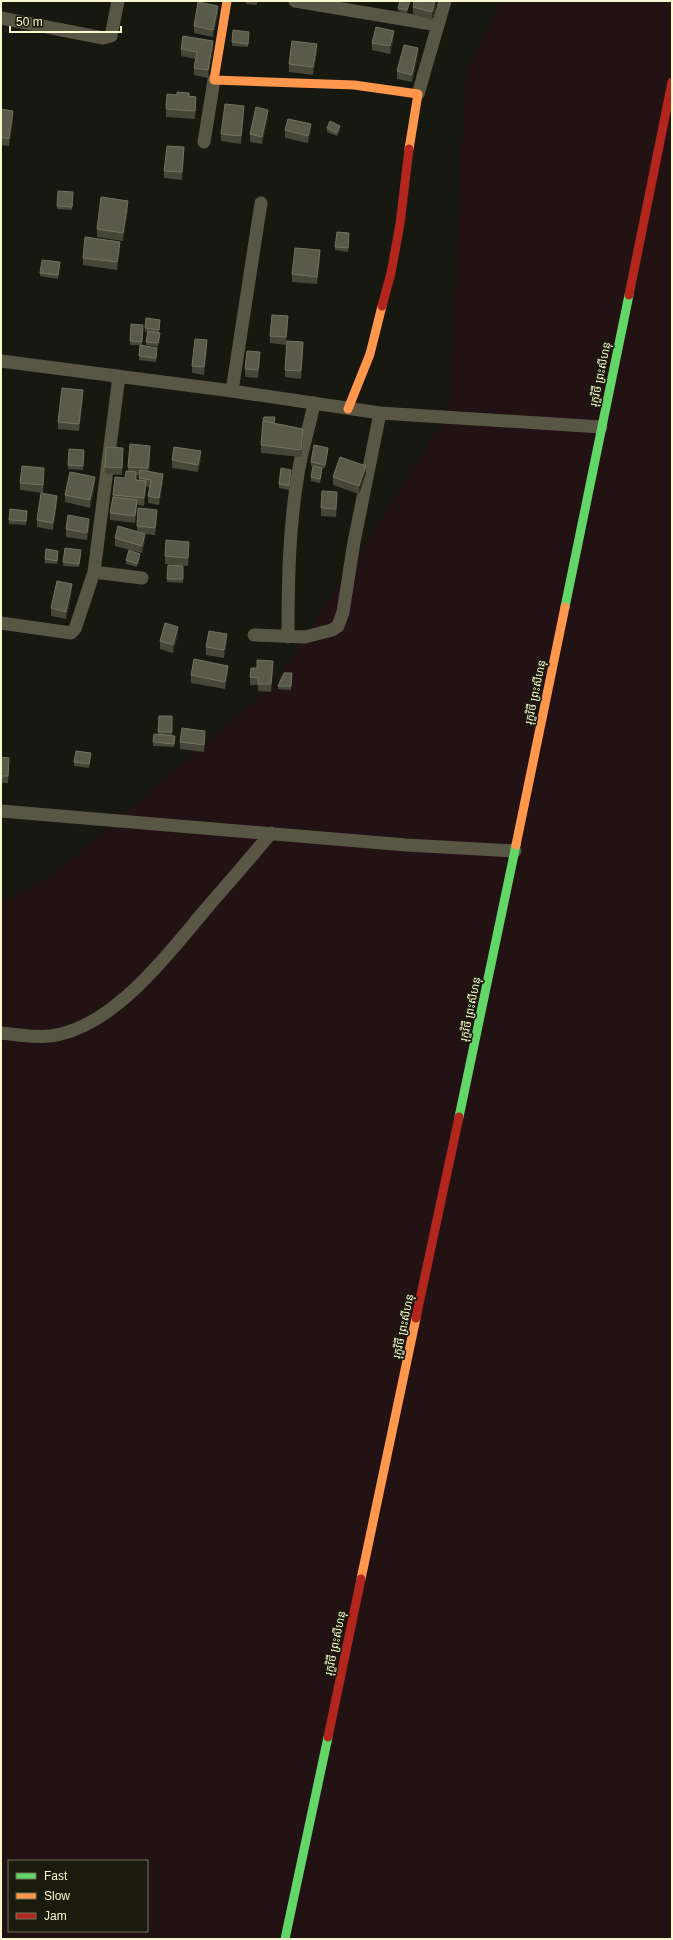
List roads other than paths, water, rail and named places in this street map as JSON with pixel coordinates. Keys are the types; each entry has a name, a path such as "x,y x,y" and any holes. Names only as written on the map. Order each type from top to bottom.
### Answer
{"street":[{"path":"1,18 103,38 111,36 118,1"},
{"path":"204,142 227,1"},
{"path":"295,1 438,25"},
{"path":"348,409 370,354 391,273 400,224 406,167 418,94 445,1"},
{"path":"214,80 354,85 418,94"},
{"name":"រុក្ខវិថី ព្រះសីហនុ","path":"285,1939 515,851 672,82"},
{"path":"232,391 261,203"},
{"path":"1,361 314,402 348,409 380,413 601,427"},
{"path":"1,623 71,633 75,629 94,572 118,376"},
{"path":"288,637 288,559 299,467 308,434 314,402"},
{"path":"254,635 305,637 332,630 338,626 380,413"},
{"path":"94,572 142,578"},
{"path":"1,812 406,845 515,851"},
{"path":"1,1033 47,1036 62,1034 86,1024 110,1010 152,972 271,833"}]}
